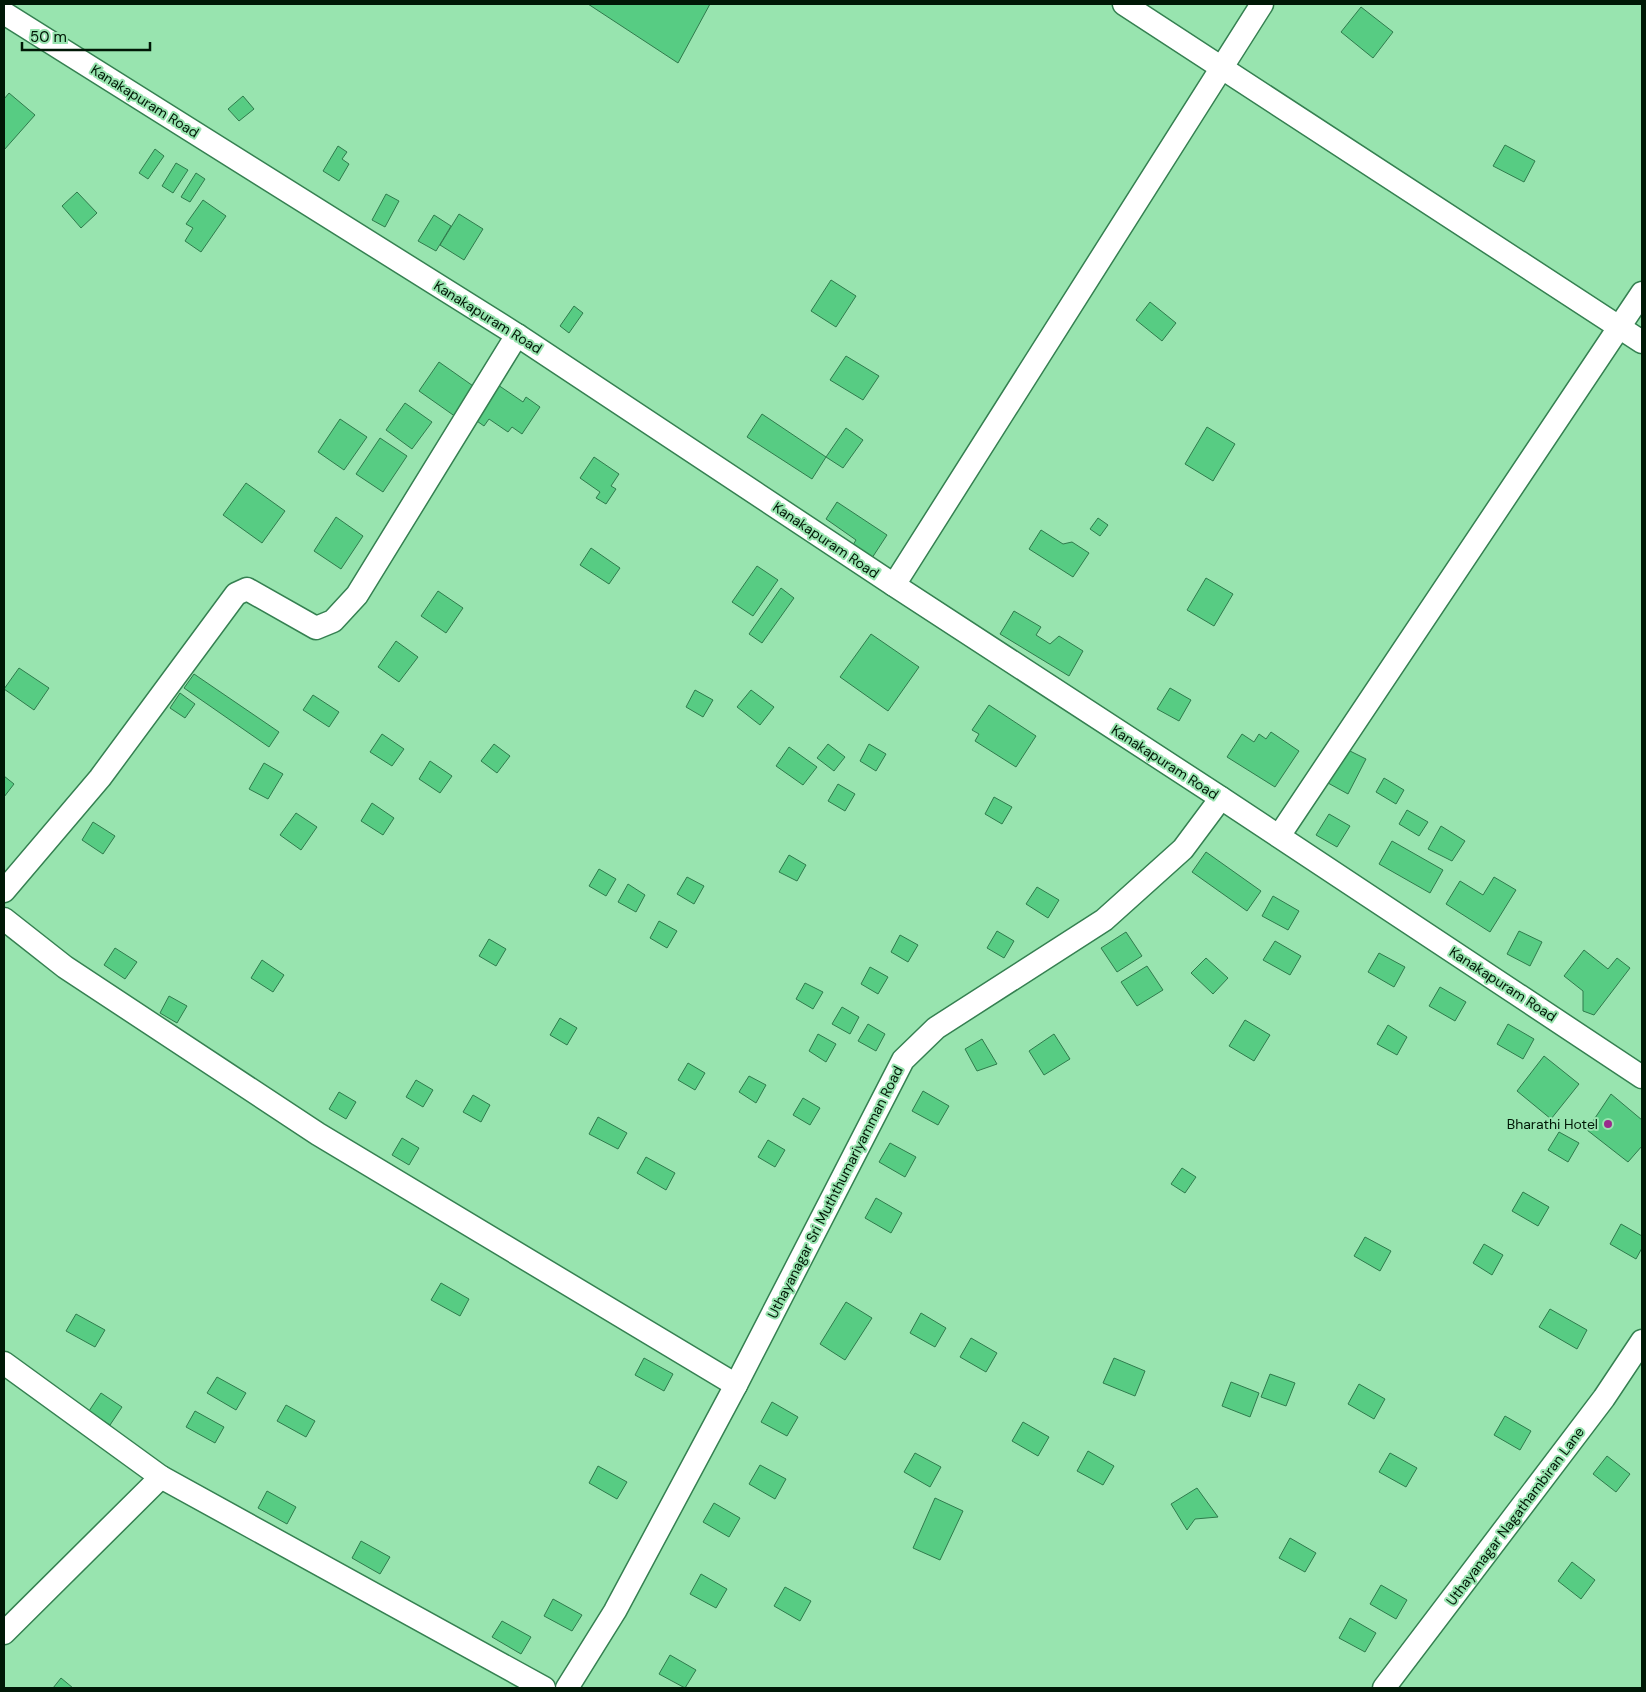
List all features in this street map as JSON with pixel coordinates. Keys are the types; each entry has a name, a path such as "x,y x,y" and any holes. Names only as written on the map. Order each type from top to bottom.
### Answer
{"street":[{"path":"1124,4 1642,342"},
{"path":"894,585 1262,4"},
{"name":"Kanakapuram Road","path":"4,12 517,335 1642,1076"},
{"path":"1279,836 1642,293"},
{"path":"4,892 100,778 236,594 247,589 316,628 332,621 357,595 517,335"},
{"name":"Uthayanagar Sri Muththumariyamman Road","path":"567,1688 615,1610 736,1385 903,1060 936,1028 1104,920 1183,849 1221,798"},
{"path":"4,919 65,967 318,1134 736,1385"},
{"name":"Uthayanagar Nagathambiran Lane","path":"1384,1688 1604,1398 1642,1341"},
{"path":"4,1363 162,1477 544,1688"},
{"path":"4,1633 162,1477"}],"building":[{"path":"588,4 710,4 678,63"},
{"path":"1361,7 1393,32 1373,58 1341,32"},
{"path":"9,93 35,115 4,150 4,99"},
{"path":"243,96 254,109 239,121 228,109"},
{"path":"1505,145 1535,161 1524,182 1493,166"},
{"path":"338,146 347,152 342,159 349,164 339,181 323,171"},
{"path":"155,149 164,156 148,179 139,173"},
{"path":"176,163 188,170 173,193 162,186"},
{"path":"196,173 205,179 190,202 181,197"},
{"path":"77,192 97,213 81,228 62,206"},
{"path":"386,194 399,201 385,227 372,220"},
{"path":"203,200 226,216 201,252 185,241 193,228 186,224"},
{"path":"459,214 483,229 464,260 440,245"},
{"path":"434,215 451,226 436,251 418,241"},
{"path":"831,280 856,296 836,327 811,311"},
{"path":"1150,302 1176,323 1162,341 1136,320"},
{"path":"574,306 583,313 569,333 560,326"},
{"path":"846,356 879,376 863,400 830,380"},
{"path":"439,362 476,388 456,417 419,391"},
{"path":"498,385 523,402 526,397 540,407 522,434 512,427 508,432 489,419 484,426 474,419"},
{"path":"405,403 432,422 412,449 386,430"},
{"path":"762,414 826,457 812,479 747,437"},
{"path":"340,419 367,437 344,470 318,452"},
{"path":"1207,427 1235,444 1213,481 1185,464"},
{"path":"846,428 863,440 843,468 826,457"},
{"path":"380,438 407,456 383,492 356,474"},
{"path":"594,457 619,474 611,486 616,489 606,504 596,498 600,492 580,478"},
{"path":"246,483 285,511 262,543 223,515"},
{"path":"837,502 887,535 870,561 851,548 856,540 826,519"},
{"path":"336,517 363,536 341,569 314,551"},
{"path":"1098,518 1108,525 1100,536 1090,529"},
{"path":"1041,530 1063,544 1072,542 1089,553 1073,577 1029,549"},
{"path":"591,548 620,568 609,584 580,565"},
{"path":"757,566 778,580 753,616 732,602"},
{"path":"1206,578 1233,594 1214,626 1187,610"},
{"path":"781,588 794,598 762,643 749,634"},
{"path":"438,591 463,608 446,633 421,616"},
{"path":"1014,611 1041,627 1036,635 1050,644 1059,636 1083,651 1069,676 1000,634"},
{"path":"871,634 919,667 888,711 840,677"},
{"path":"396,641 418,657 399,682 378,667"},
{"path":"19,668 49,688 34,710 4,689"},
{"path":"194,674 279,732 269,747 184,688"},
{"path":"1170,688 1191,700 1179,721 1157,709"},
{"path":"695,690 713,700 703,717 686,707"},
{"path":"751,690 774,707 760,725 737,707"},
{"path":"180,693 195,704 185,718 170,708"},
{"path":"313,695 339,712 329,727 303,710"},
{"path":"989,705 1036,736 1016,767 975,741 979,734 972,730"},
{"path":"1271,732 1299,751 1275,787 1227,757 1242,734 1254,742 1259,734 1266,739"},
{"path":"382,734 404,749 392,766 370,752"},
{"path":"494,744 510,756 497,773 481,761"},
{"path":"828,744 845,757 834,771 817,758"},
{"path":"869,744 886,754 876,771 860,761"},
{"path":"789,747 817,767 803,785 776,766"},
{"path":"1346,749 1366,759 1348,794 1328,783"},
{"path":"430,761 452,776 440,793 419,779"},
{"path":"264,763 283,774 268,799 249,789"},
{"path":"4,776 14,784 4,797"},
{"path":"1384,778 1404,790 1396,804 1376,792"},
{"path":"838,784 855,794 845,811 828,801"},
{"path":"994,797 1012,807 1002,824 985,814"},
{"path":"372,803 394,818 383,835 361,821"},
{"path":"1407,810 1428,822 1419,836 1399,824"},
{"path":"296,813 317,827 301,850 280,835"},
{"path":"1329,814 1350,826 1337,847 1316,835"},
{"path":"93,822 115,836 103,854 82,840"},
{"path":"1441,826 1465,841 1452,861 1428,849"},
{"path":"1392,841 1443,870 1430,893 1379,864"},
{"path":"1206,852 1261,891 1247,911 1192,872"},
{"path":"789,855 806,865 797,881 779,872"},
{"path":"599,869 616,879 606,896 589,886"},
{"path":"687,877 704,886 694,904 677,894"},
{"path":"1494,877 1516,890 1490,932 1446,904 1460,881 1483,895"},
{"path":"628,884 645,895 636,912 618,902"},
{"path":"1037,887 1059,900 1048,918 1026,904"},
{"path":"1273,896 1299,911 1288,930 1262,916"},
{"path":"659,921 677,931 667,948 650,938"},
{"path":"997,931 1014,941 1004,958 987,948"},
{"path":"1519,931 1542,942 1530,966 1507,954"},
{"path":"1126,932 1142,956 1117,972 1101,948"},
{"path":"900,935 918,945 908,962 891,952"},
{"path":"489,939 506,949 496,966 479,956"},
{"path":"1275,941 1301,956 1290,975 1263,960"},
{"path":"115,948 137,962 125,979 104,965"},
{"path":"1584,950 1608,969 1617,958 1630,968 1594,1015 1583,1011 1583,991 1564,976"},
{"path":"1379,953 1405,967 1394,987 1368,972"},
{"path":"1206,958 1228,978 1213,994 1191,973"},
{"path":"262,960 284,975 273,992 251,978"},
{"path":"1147,966 1163,990 1137,1006 1121,982"},
{"path":"870,967 888,977 878,994 861,984"},
{"path":"805,983 823,992 813,1009 796,999"},
{"path":"1440,987 1466,1002 1455,1021 1429,1006"},
{"path":"169,996 187,1006 177,1023 160,1013"},
{"path":"842,1007 859,1017 850,1034 832,1024"},
{"path":"560,1018 577,1028 567,1045 550,1035"},
{"path":"1245,1020 1270,1035 1254,1061 1229,1046"},
{"path":"868,1024 885,1034 876,1051 858,1041"},
{"path":"1508,1024 1534,1039 1523,1059 1497,1044"},
{"path":"1388,1025 1407,1037 1397,1055 1377,1044"},
{"path":"818,1034 836,1044 826,1062 809,1051"},
{"path":"1054,1034 1070,1059 1044,1075 1029,1051"},
{"path":"982,1039 997,1064 977,1071 965,1049"},
{"path":"1544,1056 1579,1084 1551,1119 1517,1091"},
{"path":"688,1063 705,1073 695,1090 678,1080"},
{"path":"749,1076 766,1085 756,1103 739,1092"},
{"path":"416,1080 433,1090 423,1107 406,1097"},
{"path":"923,1091 949,1106 938,1125 912,1111"},
{"path":"339,1092 356,1102 346,1119 329,1109"},
{"path":"1611,1094 1642,1120 1642,1146 1628,1162 1587,1130"},
{"path":"473,1095 490,1105 481,1122 463,1112"},
{"path":"803,1098 820,1108 810,1125 793,1115"},
{"path":"598,1117 627,1133 618,1149 589,1134"},
{"path":"1559,1132 1579,1143 1568,1162 1548,1150"},
{"path":"402,1138 419,1148 409,1165 392,1155"},
{"path":"768,1140 785,1150 775,1167 758,1157"},
{"path":"890,1143 916,1157 905,1177 879,1162"},
{"path":"646,1157 675,1173 666,1190 637,1173"},
{"path":"1182,1168 1196,1177 1185,1193 1171,1184"},
{"path":"1523,1192 1549,1207 1538,1226 1512,1211"},
{"path":"876,1198 902,1213 891,1233 865,1218"},
{"path":"1621,1224 1642,1236 1642,1248 1636,1259 1610,1244"},
{"path":"1365,1237 1391,1251 1380,1271 1354,1256"},
{"path":"1484,1244 1503,1255 1492,1275 1473,1263"},
{"path":"441,1283 469,1299 460,1316 431,1300"},
{"path":"846,1302 872,1318 845,1360 820,1344"},
{"path":"1550,1309 1587,1330 1577,1349 1539,1327"},
{"path":"921,1313 946,1328 935,1347 910,1333"},
{"path":"76,1314 105,1330 95,1347 66,1331"},
{"path":"971,1338 997,1353 986,1372 960,1357"},
{"path":"644,1358 673,1374 664,1391 635,1375"},
{"path":"1114,1358 1145,1371 1135,1396 1103,1383"},
{"path":"1270,1374 1295,1383 1286,1406 1261,1397"},
{"path":"217,1377 246,1393 236,1410 207,1393"},
{"path":"1231,1382 1259,1393 1250,1417 1222,1406"},
{"path":"1359,1384 1385,1399 1374,1419 1348,1404"},
{"path":"101,1393 122,1407 110,1425 89,1411"},
{"path":"772,1402 798,1417 787,1436 761,1422"},
{"path":"286,1405 315,1421 306,1437 277,1421"},
{"path":"195,1411 224,1427 215,1443 186,1427"},
{"path":"1505,1416 1531,1431 1520,1450 1494,1435"},
{"path":"1023,1422 1049,1437 1038,1456 1012,1441"},
{"path":"1088,1451 1114,1466 1103,1485 1077,1471"},
{"path":"915,1453 941,1467 930,1487 904,1472"},
{"path":"1390,1453 1417,1468 1406,1487 1379,1472"},
{"path":"1607,1456 1630,1474 1616,1492 1593,1474"},
{"path":"760,1465 786,1479 775,1499 749,1484"},
{"path":"598,1466 627,1482 617,1499 589,1483"},
{"path":"1197,1488 1218,1517 1195,1519 1187,1530 1171,1504"},
{"path":"267,1491 296,1507 287,1524 258,1508"},
{"path":"935,1498 963,1511 940,1560 913,1548"},
{"path":"714,1503 740,1518 729,1537 703,1522"},
{"path":"1290,1538 1316,1553 1305,1572 1279,1558"},
{"path":"361,1541 390,1557 380,1574 352,1558"},
{"path":"1572,1562 1595,1580 1581,1599 1558,1581"},
{"path":"701,1574 727,1589 716,1608 690,1594"},
{"path":"1381,1585 1407,1600 1396,1619 1370,1604"},
{"path":"785,1587 811,1601 800,1621 774,1606"},
{"path":"553,1599 582,1615 572,1631 544,1616"},
{"path":"1350,1618 1376,1633 1365,1652 1339,1638"},
{"path":"502,1621 531,1637 521,1654 492,1637"},
{"path":"670,1655 696,1670 685,1688 659,1674"},
{"path":"61,1678 73,1688 53,1688"}],"place":[{"name":"Bharathi Hotel","path":"1608,1124"}]}
